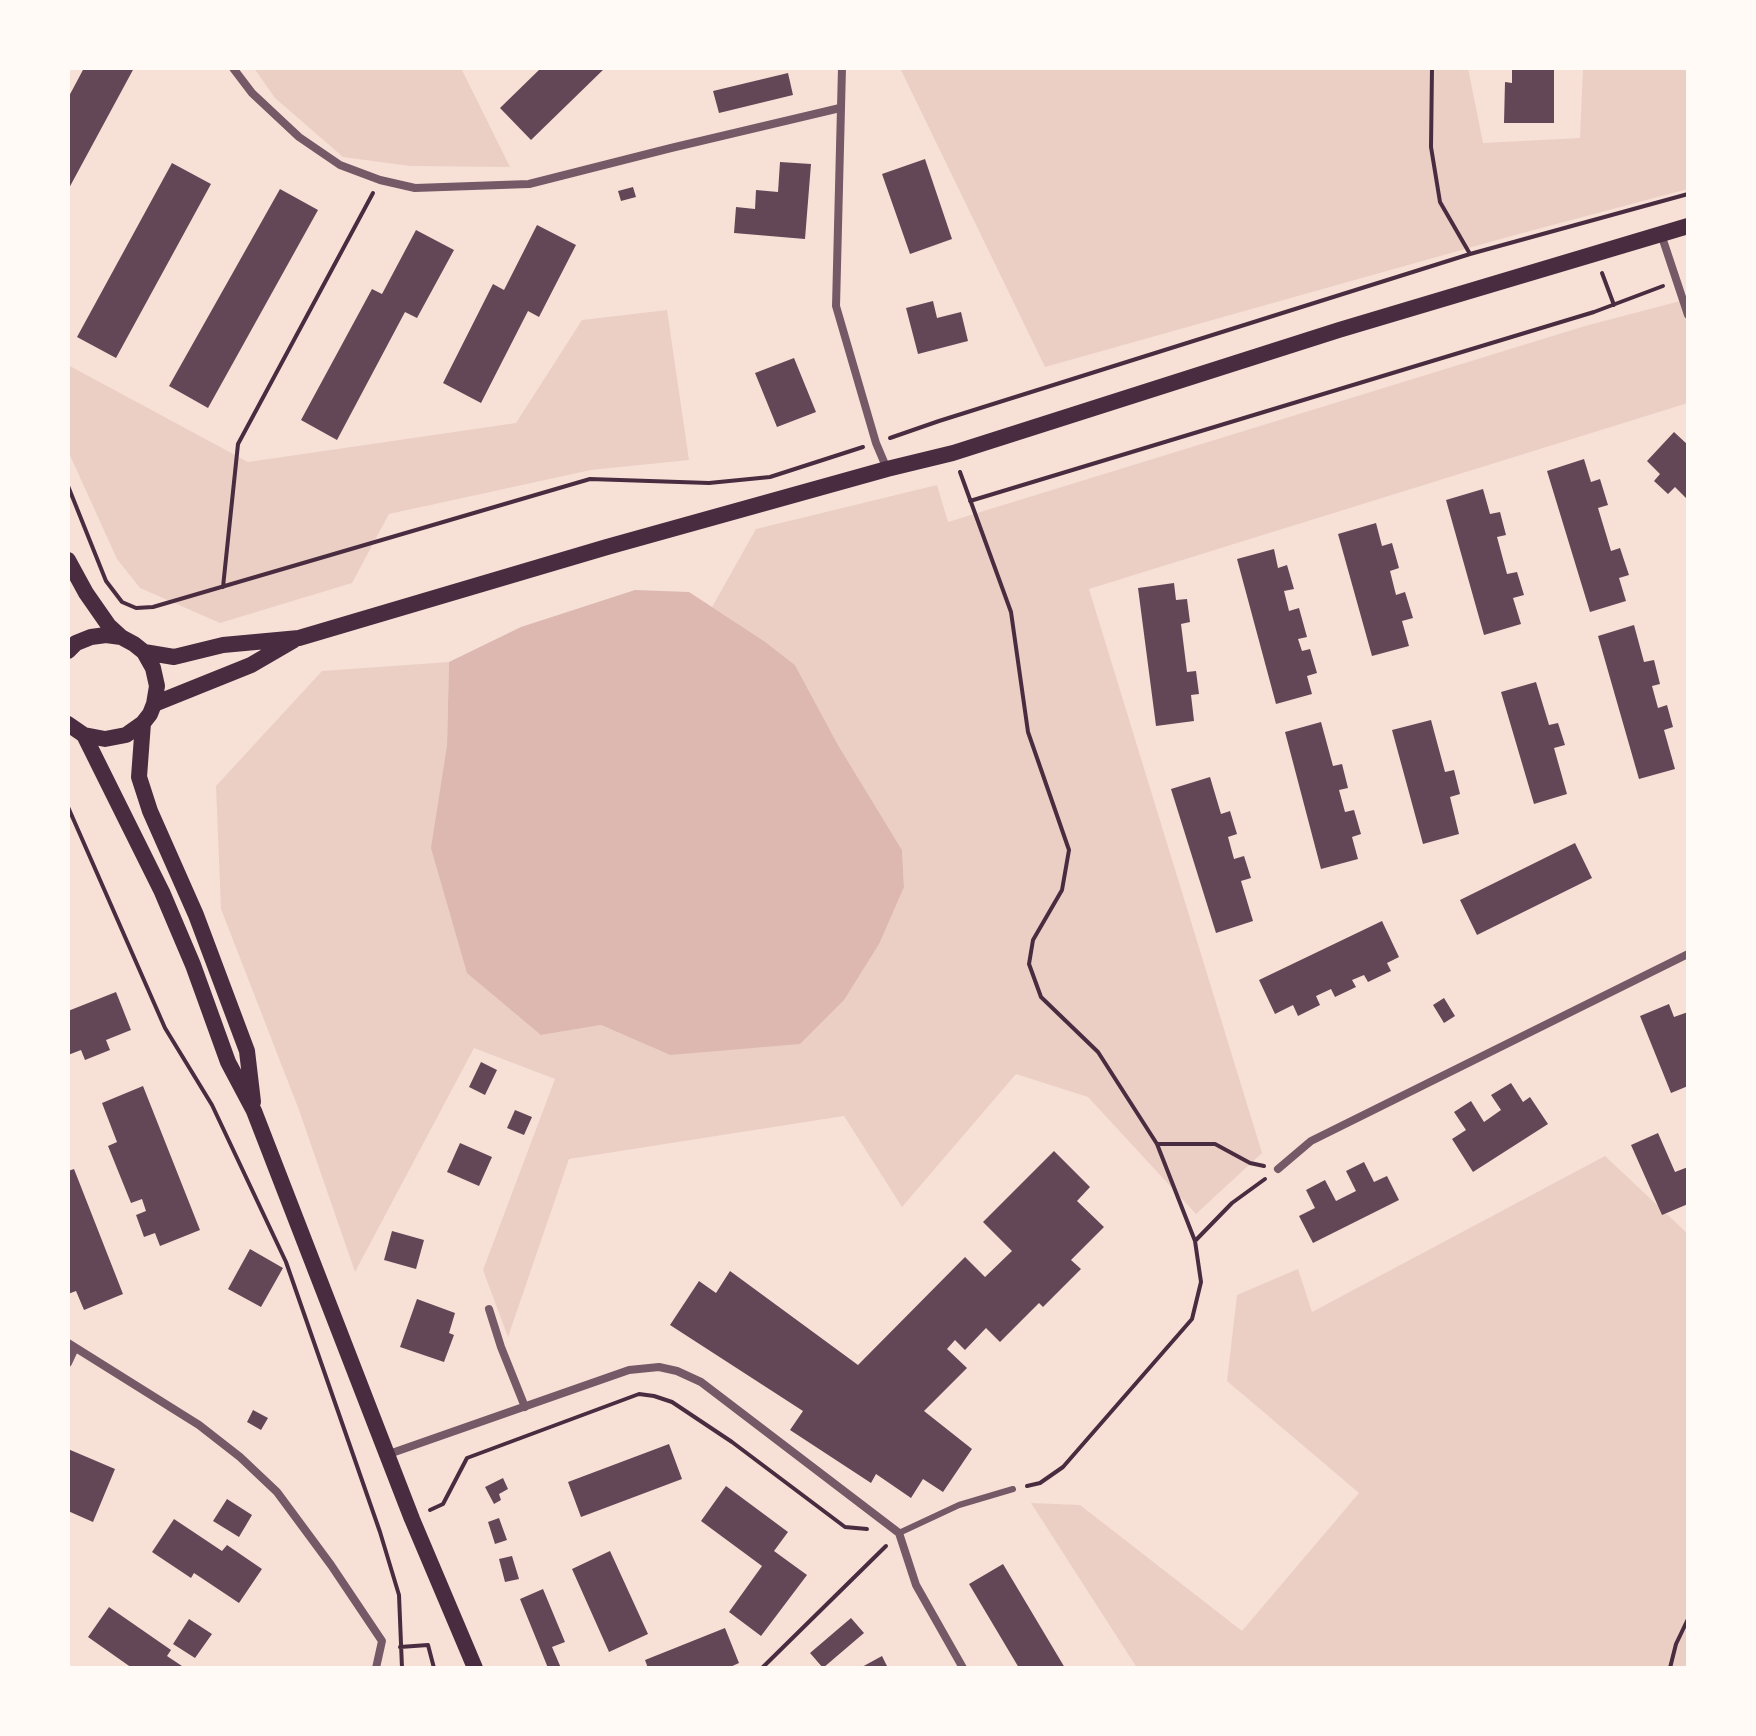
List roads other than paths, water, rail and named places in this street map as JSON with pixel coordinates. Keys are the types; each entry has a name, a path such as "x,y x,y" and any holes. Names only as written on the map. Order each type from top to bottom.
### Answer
{"main road":[{"path":"144,652 174,657 223,645 299,638 607,547 953,453 1354,326 1688,226"},
{"path":"68,560 109,626 144,652 153,668 157,686 154,704 143,723 126,735 105,739 84,735 68,724"},
{"path":"68,651 76,643 91,637 121,637"},
{"path":"154,704 251,665 299,638"},
{"path":"143,723 139,777 150,811 196,915 247,1051 254,1111"},
{"path":"84,735 162,892 193,965 228,1062 254,1111 412,1519 475,1668"}],"street":[{"path":"233,68 252,93 299,137 340,165 380,180 415,188 529,184 840,108"},
{"path":"842,68 836,306 876,443 887,469"},
{"path":"1661,233 1688,315"},
{"path":"1278,1169 1311,1141 1688,954"},
{"path":"489,1309 525,1407"},
{"path":"68,1363 71,1346 199,1425 240,1457 277,1492 382,1641 376,1668"},
{"path":"389,1454 629,1370 659,1367 677,1371 701,1382 899,1533 916,1585 963,1668"}],"lane":[{"path":"899,1533 959,1505 1013,1489"}]}
